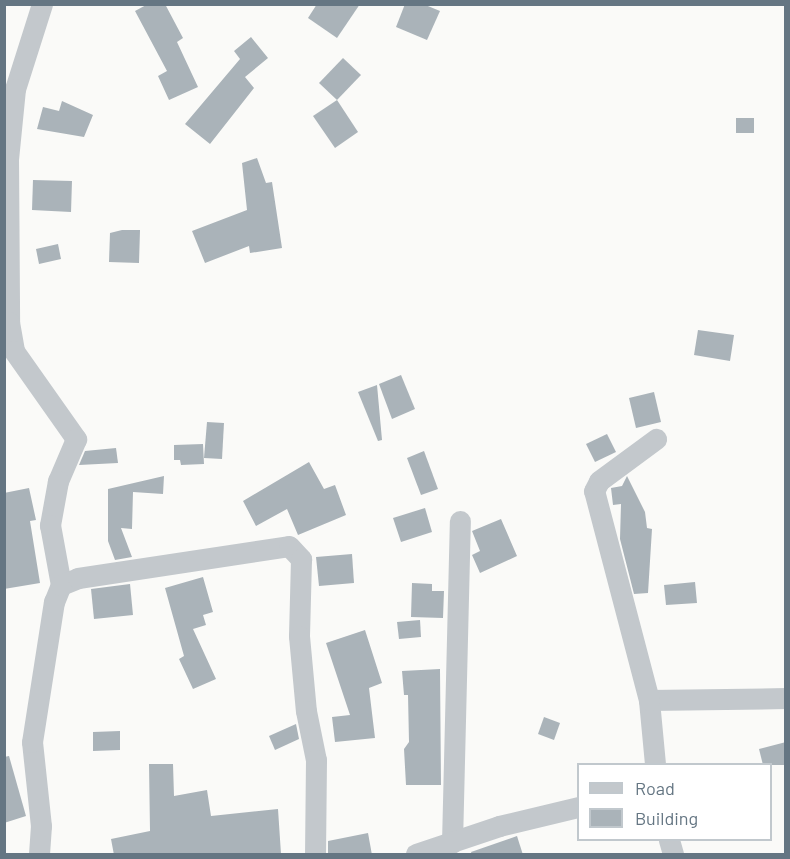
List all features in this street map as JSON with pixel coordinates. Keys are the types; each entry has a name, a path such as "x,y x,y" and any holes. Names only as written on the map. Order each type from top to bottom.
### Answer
{"street":[{"path":"39,855 41,826 32,742 54,602 61,585 50,525 58,481 76,439 14,351 9,322 8,159 15,88 42,4"},
{"path":"655,763 649,700 594,490 599,481 656,439"},
{"path":"452,843 460,521"},
{"path":"61,585 78,578 271,547 288,546 297,553 302,565 299,636 305,700 316,760 315,855"},
{"path":"649,700 786,698"},
{"path":"416,855 499,826 577,807"}],"building":[{"path":"148,4 165,4 183,38 177,42 198,87 169,100 158,76 167,71 135,11"},
{"path":"317,4 360,4 337,38 308,18"},
{"path":"405,4 423,4 440,11 427,40 396,27"},
{"path":"251,37 268,58 245,77 254,88 210,144 185,124 240,59 234,51"},
{"path":"343,58 361,75 337,100 319,83"},
{"path":"337,100 358,132 335,148 313,116"},
{"path":"62,101 93,115 84,137 37,129 43,107 59,111"},
{"path":"736,118 754,118 754,133 736,133"},
{"path":"257,158 266,183 272,182 282,248 250,253 249,246 205,263 192,231 247,210 242,163"},
{"path":"33,180 72,181 71,212 32,210"},
{"path":"140,230 139,263 109,262 110,233"},
{"path":"58,244 61,259 39,264 36,249"},
{"path":"698,330 734,335 730,361 694,355"},
{"path":"401,375 415,409 392,419 379,384"},
{"path":"377,385 382,440 378,441 358,392"},
{"path":"654,392 661,422 636,428 629,398"},
{"path":"207,422 224,423 222,459 204,458"},
{"path":"607,434 616,452 595,462 586,444"},
{"path":"203,444 204,464 181,465 180,460 174,460 174,445"},
{"path":"116,448 118,463 79,465 85,451"},
{"path":"424,451 438,489 421,495 407,458"},
{"path":"309,462 324,489 335,485 346,515 298,535 287,509 256,526 243,501"},
{"path":"164,476 163,494 133,492 132,529 121,528 132,557 115,560 108,541 108,489"},
{"path":"627,476 645,512 647,528 652,529 648,593 634,594 620,539 621,504 613,505 611,488 622,486"},
{"path":"29,488 36,520 30,521 40,583 4,589 4,493"},
{"path":"425,508 432,532 401,542 393,518"},
{"path":"501,519 517,556 480,573 472,555 480,551 472,531"},
{"path":"352,554 354,583 319,586 316,557"},
{"path":"203,577 213,612 203,615 206,625 193,629 216,679 193,689 179,659 184,656 165,588"},
{"path":"695,582 697,603 666,605 664,585"},
{"path":"412,583 432,584 432,591 444,591 443,618 411,617"},
{"path":"130,584 133,615 94,619 91,589"},
{"path":"420,620 421,637 399,639 397,622"},
{"path":"365,630 382,683 369,688 375,738 335,742 332,717 350,715 326,643"},
{"path":"440,669 441,785 406,785 404,749 409,742 408,695 404,695 402,671"},
{"path":"544,717 560,723 554,740 538,734"},
{"path":"296,724 299,739 275,750 269,736"},
{"path":"120,731 120,750 93,751 93,732"},
{"path":"786,742 786,765 762,763 759,749"},
{"path":"9,756 26,816 4,823 4,757"},
{"path":"149,764 173,764 174,796 207,790 211,816 278,809 281,854 114,855 111,839 150,831"},
{"path":"368,833 372,855 328,855 328,841"},
{"path":"517,836 523,855 472,855 471,852"}]}
